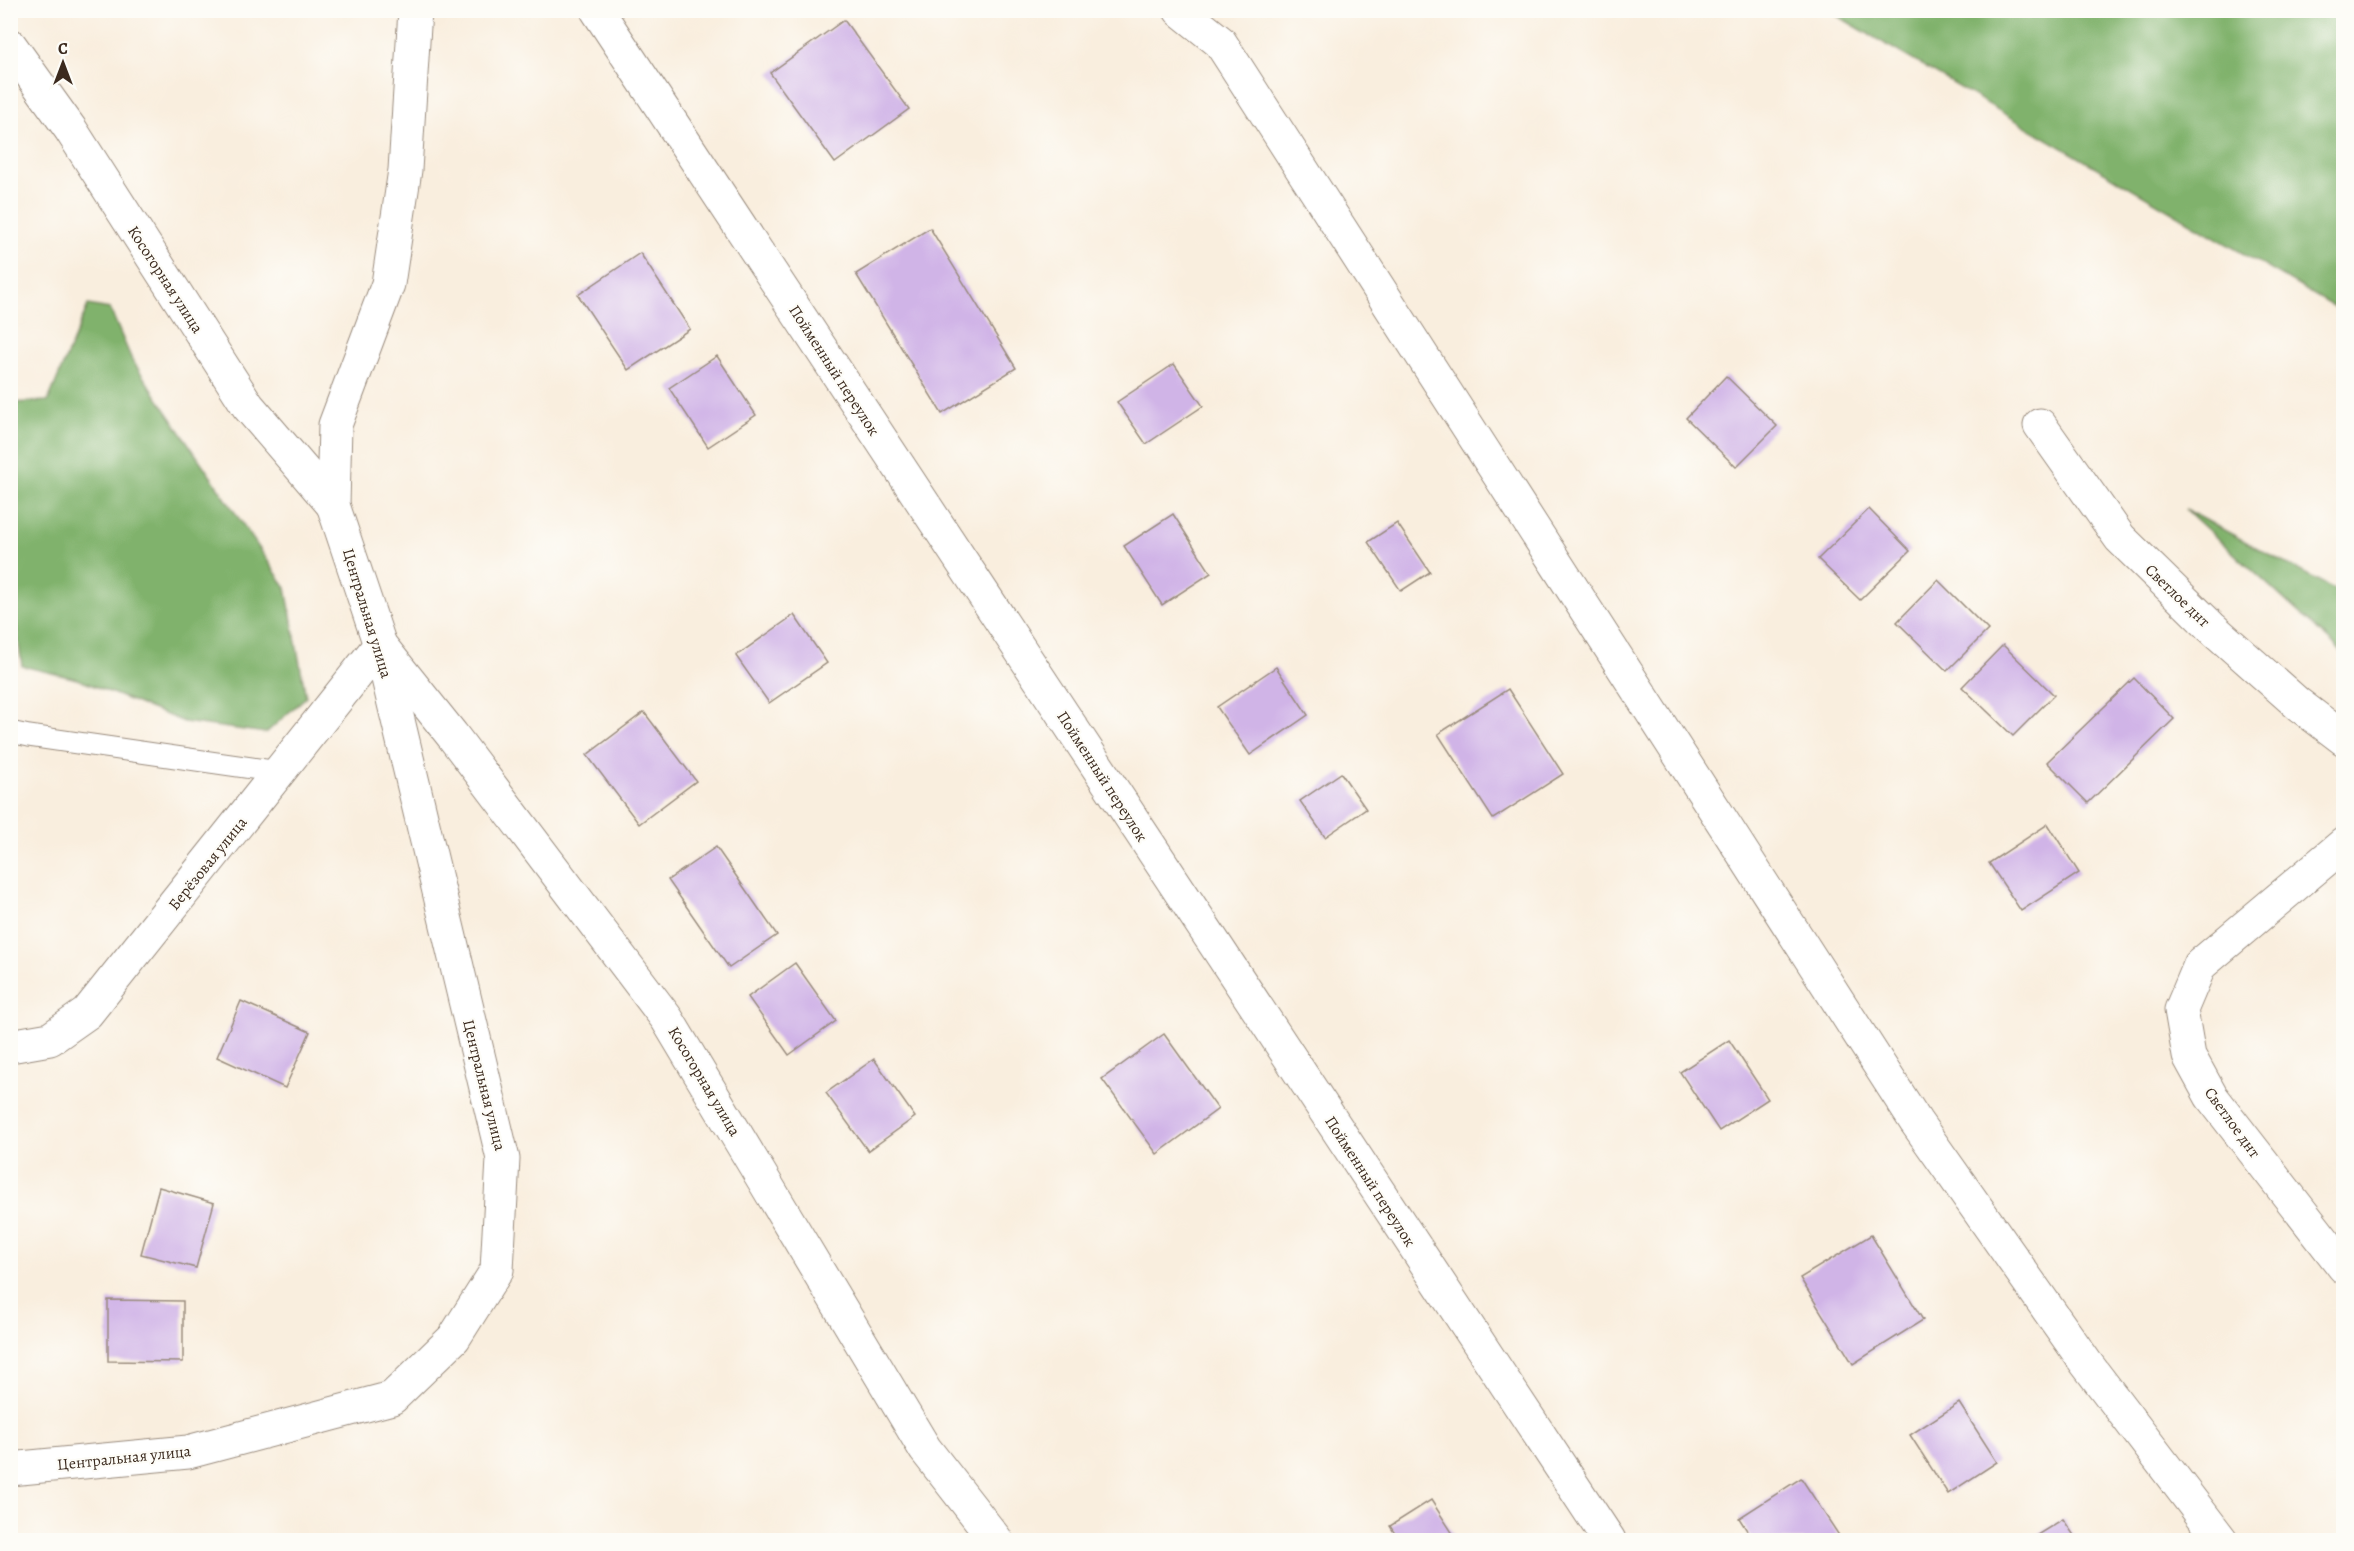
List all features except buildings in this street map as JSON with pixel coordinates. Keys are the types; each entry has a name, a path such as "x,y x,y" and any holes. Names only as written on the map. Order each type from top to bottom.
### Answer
{"street":[{"path":"333,505 335,425 388,284 405,170 415,10"},
{"name":"Пойменный переулок","path":"597,10 1609,1540"},
{"path":"1180,10 1220,42 1916,1122 2086,1363 2221,1540"},
{"name":"Косогорная улица","path":"10,45 71,130 248,406 333,505"},
{"name":"Светлое днт","path":"2040,425 2120,538 2211,627 2298,704 2343,739"},
{"name":"Центральная улица","path":"10,1469 188,1452 392,1398 454,1338 498,1270 503,1159 381,645 333,505"},
{"name":"Косогорная улица","path":"381,645 667,1018 925,1449 996,1540"},
{"name":"Берёзовая улица","path":"10,1046 50,1040 87,1014 381,645"},
{"name":"Светлое днт","path":"2343,844 2200,965 2181,1010 2189,1056 2211,1096 2343,1267"}],"lane":[{"path":"10,732 279,772"}],"green space":[{"path":"2333,10 2344,16 2343,312 1829,11"},
{"path":"88,305 110,309 132,360 286,588 306,697 266,733 184,722 77,679 22,666 15,617 10,611 11,403 48,401"},
{"path":"2185,509 2343,594 2343,653"}]}
